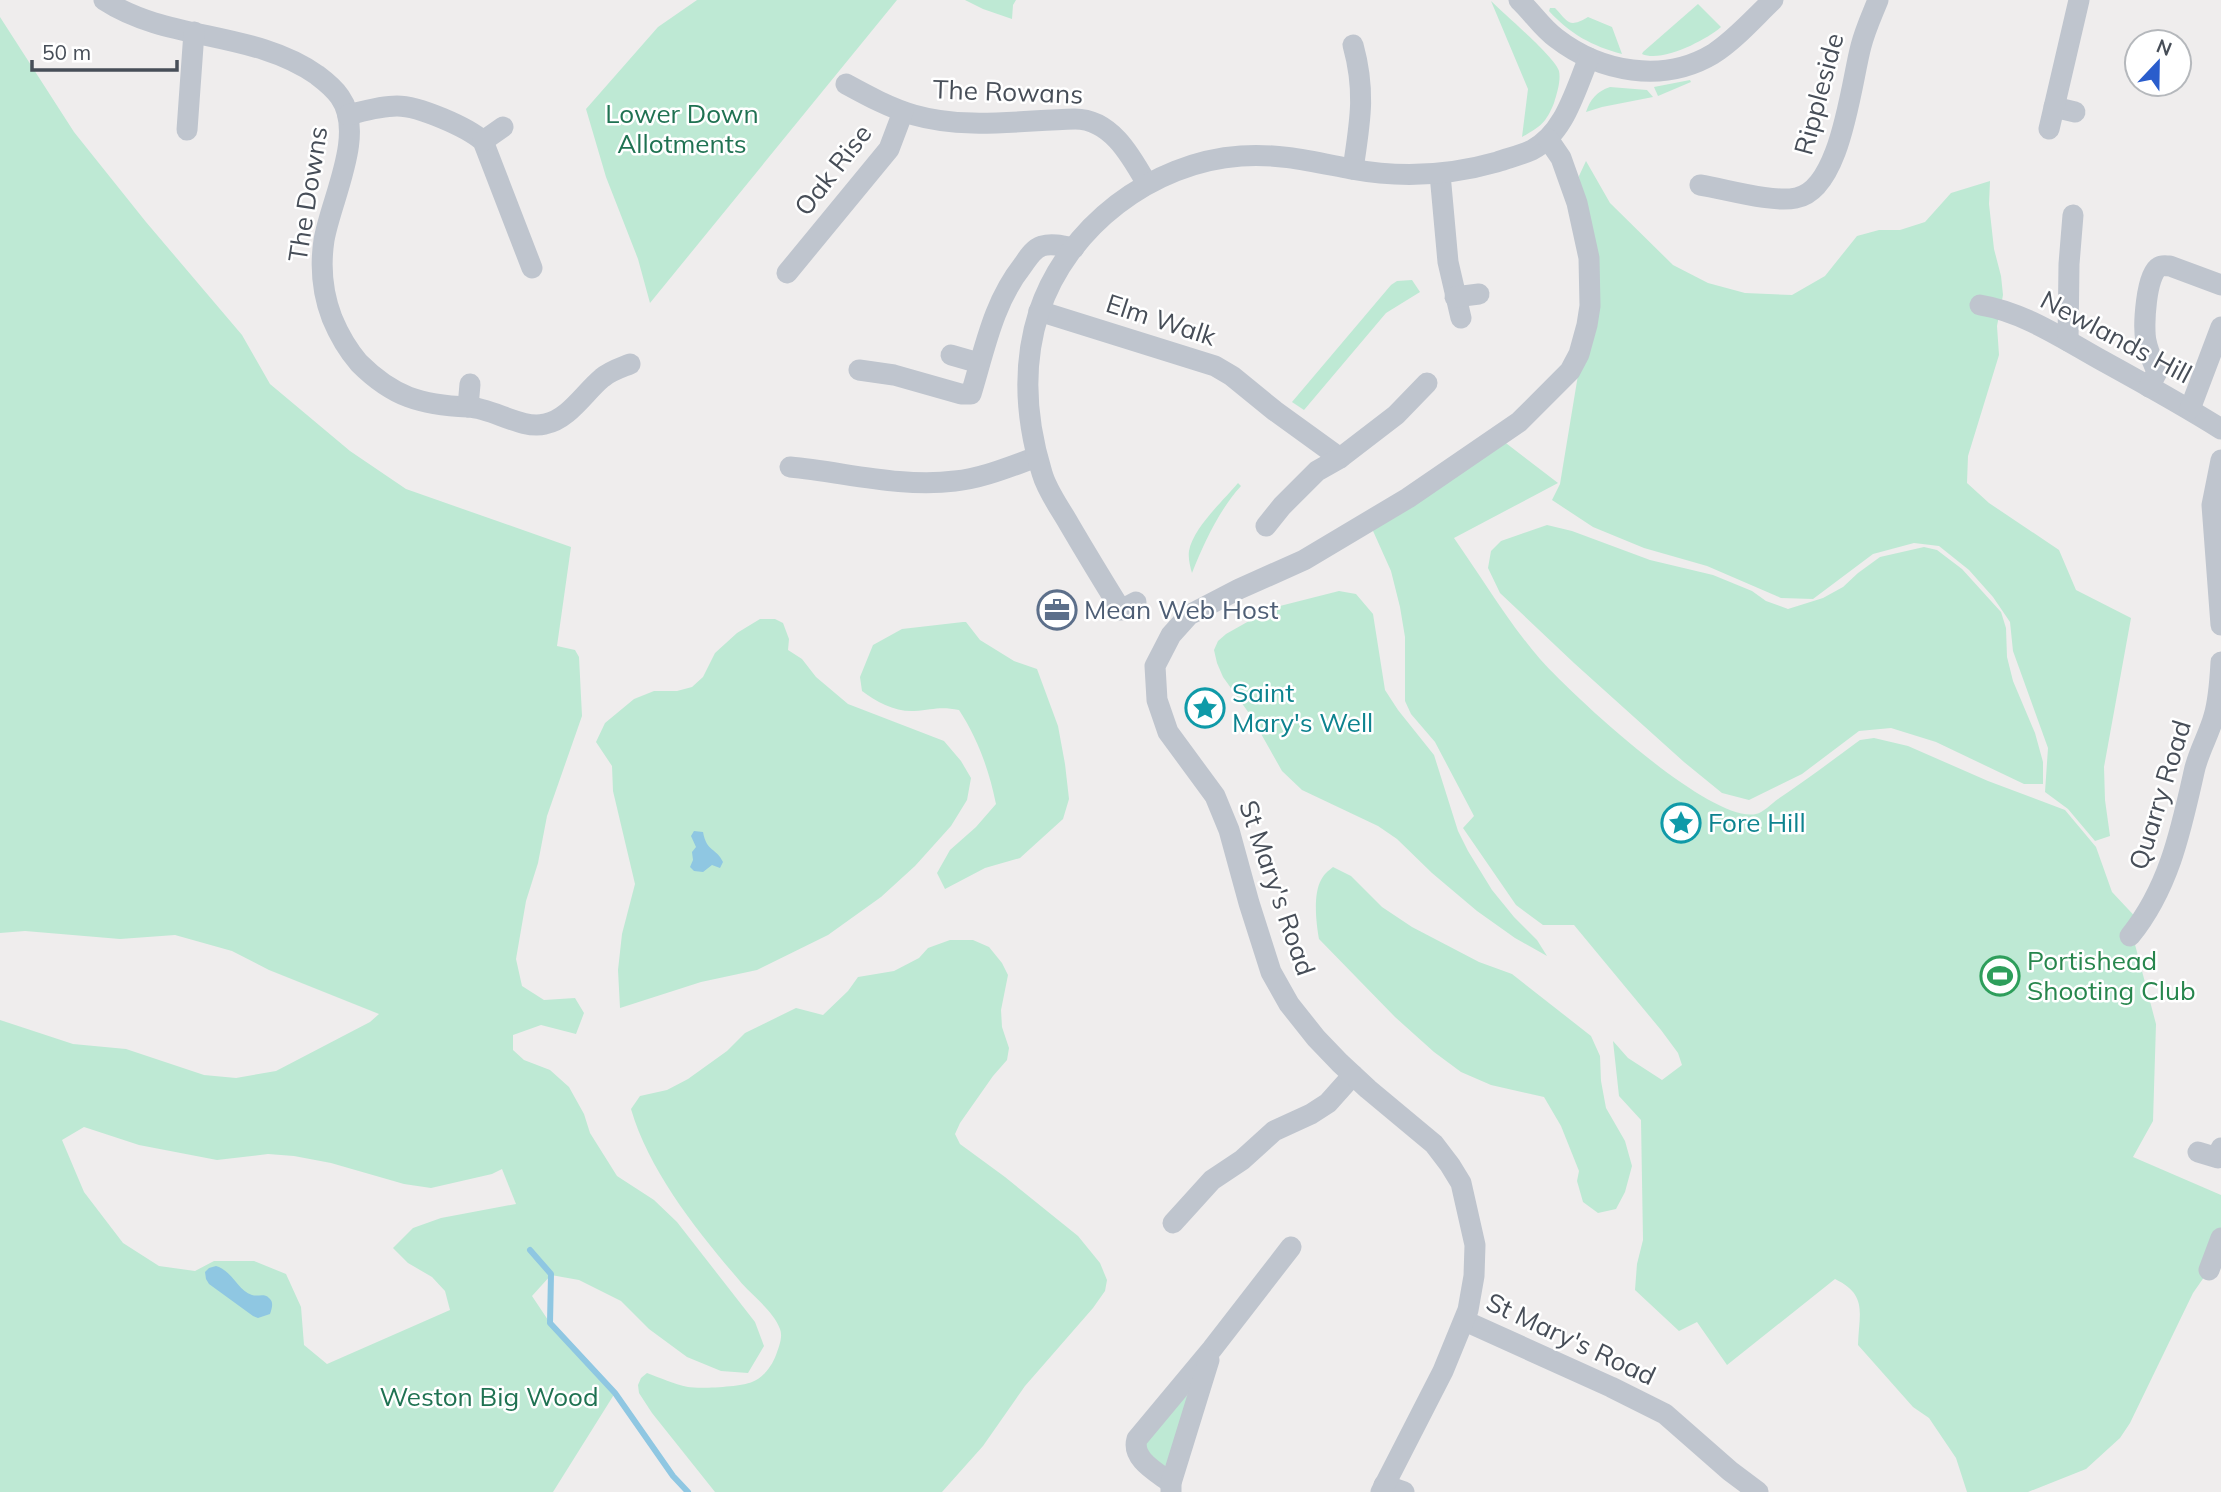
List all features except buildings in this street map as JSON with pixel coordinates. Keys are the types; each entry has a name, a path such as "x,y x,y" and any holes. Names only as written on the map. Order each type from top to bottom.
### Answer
{"street":[{"name":"The Downs","path":"104,0 139,18 250,44 279,54 332,88 343,102 348,115 349,145 328,223 322,260 324,290 342,341 377,379 399,393 438,406 485,408 525,423 544,425 561,416 619,364"},
{"path":"1518,0 1548,33 1589,58 1620,69 1640,71 1664,71 1681,67 1715,52 1773,0"},
{"name":"Rippleside","path":"1700,185 1725,181 1775,198 1793,199 1808,194 1819,185 1834,158 1861,46 1878,0"},
{"path":"2049,129 2079,0"},
{"path":"181,120 194,32"},
{"path":"1353,169 1362,103 1359,57"},
{"path":"1136,602 1121,610 1053,497 1043,476 1029,422 1027,391 1030,356 1039,312 1052,283 1074,248 1108,213 1146,184 1188,167 1238,156 1294,157 1353,169 1403,175 1464,170 1531,151 1548,139 1562,121 1589,58"},
{"name":"The Rowans","path":"846,84 903,112 926,118 967,123 1086,120 1102,128 1122,145 1132,156 1146,184"},
{"name":"The Downs","path":"348,115 381,108 405,107 461,127 483,141"},
{"path":"2054,107 2076,112"},
{"name":"Oak Rise","path":"799,267 890,149 903,112"},
{"path":"503,127 483,141 524,261"},
{"name":"St Mary's Road","path":"1548,139 1561,158 1577,203 1589,258 1590,306 1587,325 1579,354 1570,371 1518,422 1408,499 1304,560 1189,615 1171,635 1155,666 1157,700 1168,732 1215,796 1229,830 1271,972 1289,1004 1316,1038 1350,1072 1434,1144 1461,1183 1475,1245 1471,1298 1465,1321 1657,1409 1678,1423 1730,1471 1758,1492"},
{"path":"1440,174 1446,243 1461,318"},
{"path":"2068,341 2073,215"},
{"path":"859,370 894,375 961,394 971,394 987,333 1010,281 1033,252 1041,247 1048,245 1074,248"},
{"path":"2149,387 2157,372 2146,341 2145,321 2148,290 2156,269 2161,265 2170,266 2221,285"},
{"path":"1455,297 1479,294"},
{"name":"Newlands Hill","path":"1980,305 2008,312 2068,341 2221,429"},
{"name":"Elm Walk","path":"1039,312 1215,366 1232,376 1252,404 1340,458"},
{"path":"2190,409 2221,327"},
{"path":"951,355 979,363"},
{"path":"468,407 470,383"},
{"path":"1266,526 1317,471 1340,458 1396,415 1427,383"},
{"path":"804,463 907,482 936,482 980,476 1037,457"},
{"path":"2221,460 2212,505 2221,625"},
{"name":"Quarry Road","path":"2130,936 2153,905 2166,873 2189,803 2194,771 2214,719 2221,663"},
{"path":"1173,1223 1212,1180 1242,1160 1275,1131 1311,1114 1328,1102 1350,1072"},
{"path":"2198,1152 2218,1158 2221,1148"},
{"path":"2209,1270 2221,1238"},
{"path":"1212,1349 1171,1488 1140,1457 1135,1448 1136,1441 1291,1247"},
{"path":"1390,1490 1465,1321"}],"green space":[{"name":"Lower Down Allotments","path":"697,0 897,0 650,303 638,259 606,177 586,109 658,27"},
{"path":"965,0 1016,0 1012,19"},
{"path":"1491,1 1539,46 1559,71 1554,103 1548,115 1538,127 1522,137 1528,89"},
{"path":"1698,4 1721,27 1695,44 1672,53 1651,56 1642,54 1643,52"},
{"path":"1550,8 1555,8 1573,23 1588,17 1612,27 1622,54 1591,43 1573,33 1549,11"},
{"name":"Weston Big Wood","path":"0,17 74,132 242,335 270,384 350,451 406,489 571,547 557,646 575,650 579,657 582,716 547,816 538,863 526,901 516,959 522,986 544,1000 575,998 584,1013 576,1034 541,1025 513,1035 513,1050 524,1060 550,1070 569,1087 584,1114 590,1133 617,1176 654,1200 677,1222 755,1322 764,1346 748,1373 721,1371 687,1357 649,1329 621,1301 579,1280 551,1275 532,1296 550,1323 615,1393 553,1492 0,1492 0,1020 73,1044 126,1049 204,1075 236,1078 276,1071 370,1022 379,1014 269,970 232,951 175,935 120,939 25,931 0,933","holes":["84,1127 139,1145 217,1160 268,1154 294,1156 331,1163 404,1184 431,1188 492,1174 502,1169 516,1204 441,1218 413,1228 393,1248 408,1263 432,1277 445,1291 450,1310 327,1364 304,1345 301,1307 286,1274 254,1261 214,1261 195,1271 159,1266 123,1243 84,1192 62,1140"]},
{"path":"1690,80 1691,82 1658,96 1654,87"},
{"path":"1610,87 1647,90 1653,97 1586,112 1595,96"},
{"path":"1586,161 1610,203 1673,265 1708,283 1745,293 1792,295 1825,276 1857,236 1879,230 1900,230 1925,222 1951,193 1990,181 1989,204 1994,249 2003,295 1997,326 1999,355 1968,456 1967,483 1989,503 2059,550 2076,590 2131,618 2104,767 2110,836 2095,841 2068,809 2045,792 2048,748 2013,651 2010,622 1993,597 1969,570 1939,546 1914,543 1873,554 1813,599 1781,598 1707,566 1644,548 1593,527 1552,500 1560,484 1578,375 1594,334 1579,176"},
{"path":"1412,280 1420,292 1386,313 1304,410 1292,402 1391,285 1397,281"},
{"path":"1498,437 1558,483 1454,538 1506,615 1540,659 1610,726 1676,779 1707,799 1735,812 1756,814 1860,740 1874,738 1908,746 1988,781 2065,810 2096,847 2112,892 2143,925 2133,937 2156,1024 2153,1121 2133,1157 2221,1195 2221,1238 2209,1270 2193,1293 2130,1423 2120,1438 2086,1469 2028,1492 1967,1492 1956,1458 1929,1418 1913,1407 1858,1345 1860,1314 1857,1298 1846,1285 1835,1279 1727,1365 1697,1322 1679,1331 1635,1290 1637,1264 1643,1240 1641,1120 1619,1096 1613,1041 1628,1058 1662,1080 1682,1065 1678,1053 1574,925 1543,925 1516,905 1463,828 1474,816 1435,742 1411,714 1405,701 1405,637 1400,607 1391,571 1369,522"},
{"path":"1238,483 1241,486 1219,516 1192,573 1189,551 1196,533"},
{"path":"1547,525 1572,531 1650,560 1713,575 1788,609 1823,598 1843,587 1880,557 1924,547 1937,550 1962,569 2001,612 2006,628 2007,657 2013,681 2035,733 2043,762 2043,784 2024,784 1936,742 1891,728 1859,731 1802,774 1749,800 1722,793 1574,663 1500,593 1488,568 1491,551 1501,541"},
{"path":"1339,591 1356,594 1373,614 1385,690 1434,755 1458,831 1468,851 1492,890 1537,940 1547,956 1515,938 1477,911 1397,839 1378,826 1302,790 1282,771 1251,716 1223,677 1214,650 1218,641 1226,634 1272,608"},
{"path":"760,619 775,619 783,623 789,639 788,650 802,659 816,677 848,704 944,741 971,778 967,800 951,826 915,866 881,897 828,935 757,970 701,982 620,1008 618,970 622,934 635,884 613,791 612,766 596,742 605,723 634,699 654,691 677,691 692,687 703,677 715,653 737,633"},
{"path":"966,622 980,640 1014,661 1037,669 1058,726 1069,799 1063,819 1020,858 985,868 945,889 937,873 950,850 976,827 996,804 982,755 959,710 941,708 907,711 893,708 862,691 860,677 873,645 902,629"},
{"path":"1333,867 1351,876 1382,907 1412,927 1479,962 1512,974 1591,1036 1600,1056 1606,1108 1625,1141 1632,1166 1625,1192 1616,1209 1598,1213 1583,1202 1577,1181 1579,1171 1561,1126 1544,1097 1491,1085 1461,1072 1395,1017 1319,939 1316,917 1318,886"},
{"path":"950,940 973,940 989,947 1008,975 1001,1010 1002,1027 1009,1048 1007,1060 993,1076 955,1134 960,1144 1078,1236 1100,1263 1107,1280 1105,1291 1025,1386 983,1446 942,1492 715,1492 652,1413 639,1393 638,1385 647,1373 694,1388 752,1382 763,1375 772,1363 781,1332 772,1315 723,1261 676,1199 650,1155 631,1109 640,1096 667,1090 688,1079 727,1051 745,1033 796,1008 823,1015 848,991 858,977 894,971 919,958 928,948"},
{"path":"1188,1394 1170,1461 1165,1467 1159,1465 1141,1443"}],"water":[{"path":"694,831 703,832 709,847 723,862 720,868 712,865 703,872 694,871 690,867 692,852 696,847 691,836"},
{"path":"216,1266 227,1272 247,1293 269,1298 272,1303 270,1314 258,1318 253,1316 209,1284 205,1272"}],"waterway":[{"path":"530,1250 551,1274 550,1323 615,1393 673,1476 688,1492"}],"place":[{"name":"Mean Web Host","path":"1057,610"},
{"name":"Saint Mary's Well","path":"1205,708"},
{"name":"Fore Hill","path":"1681,823"},
{"name":"Portishead Shooting Club","path":"2000,976"}]}
